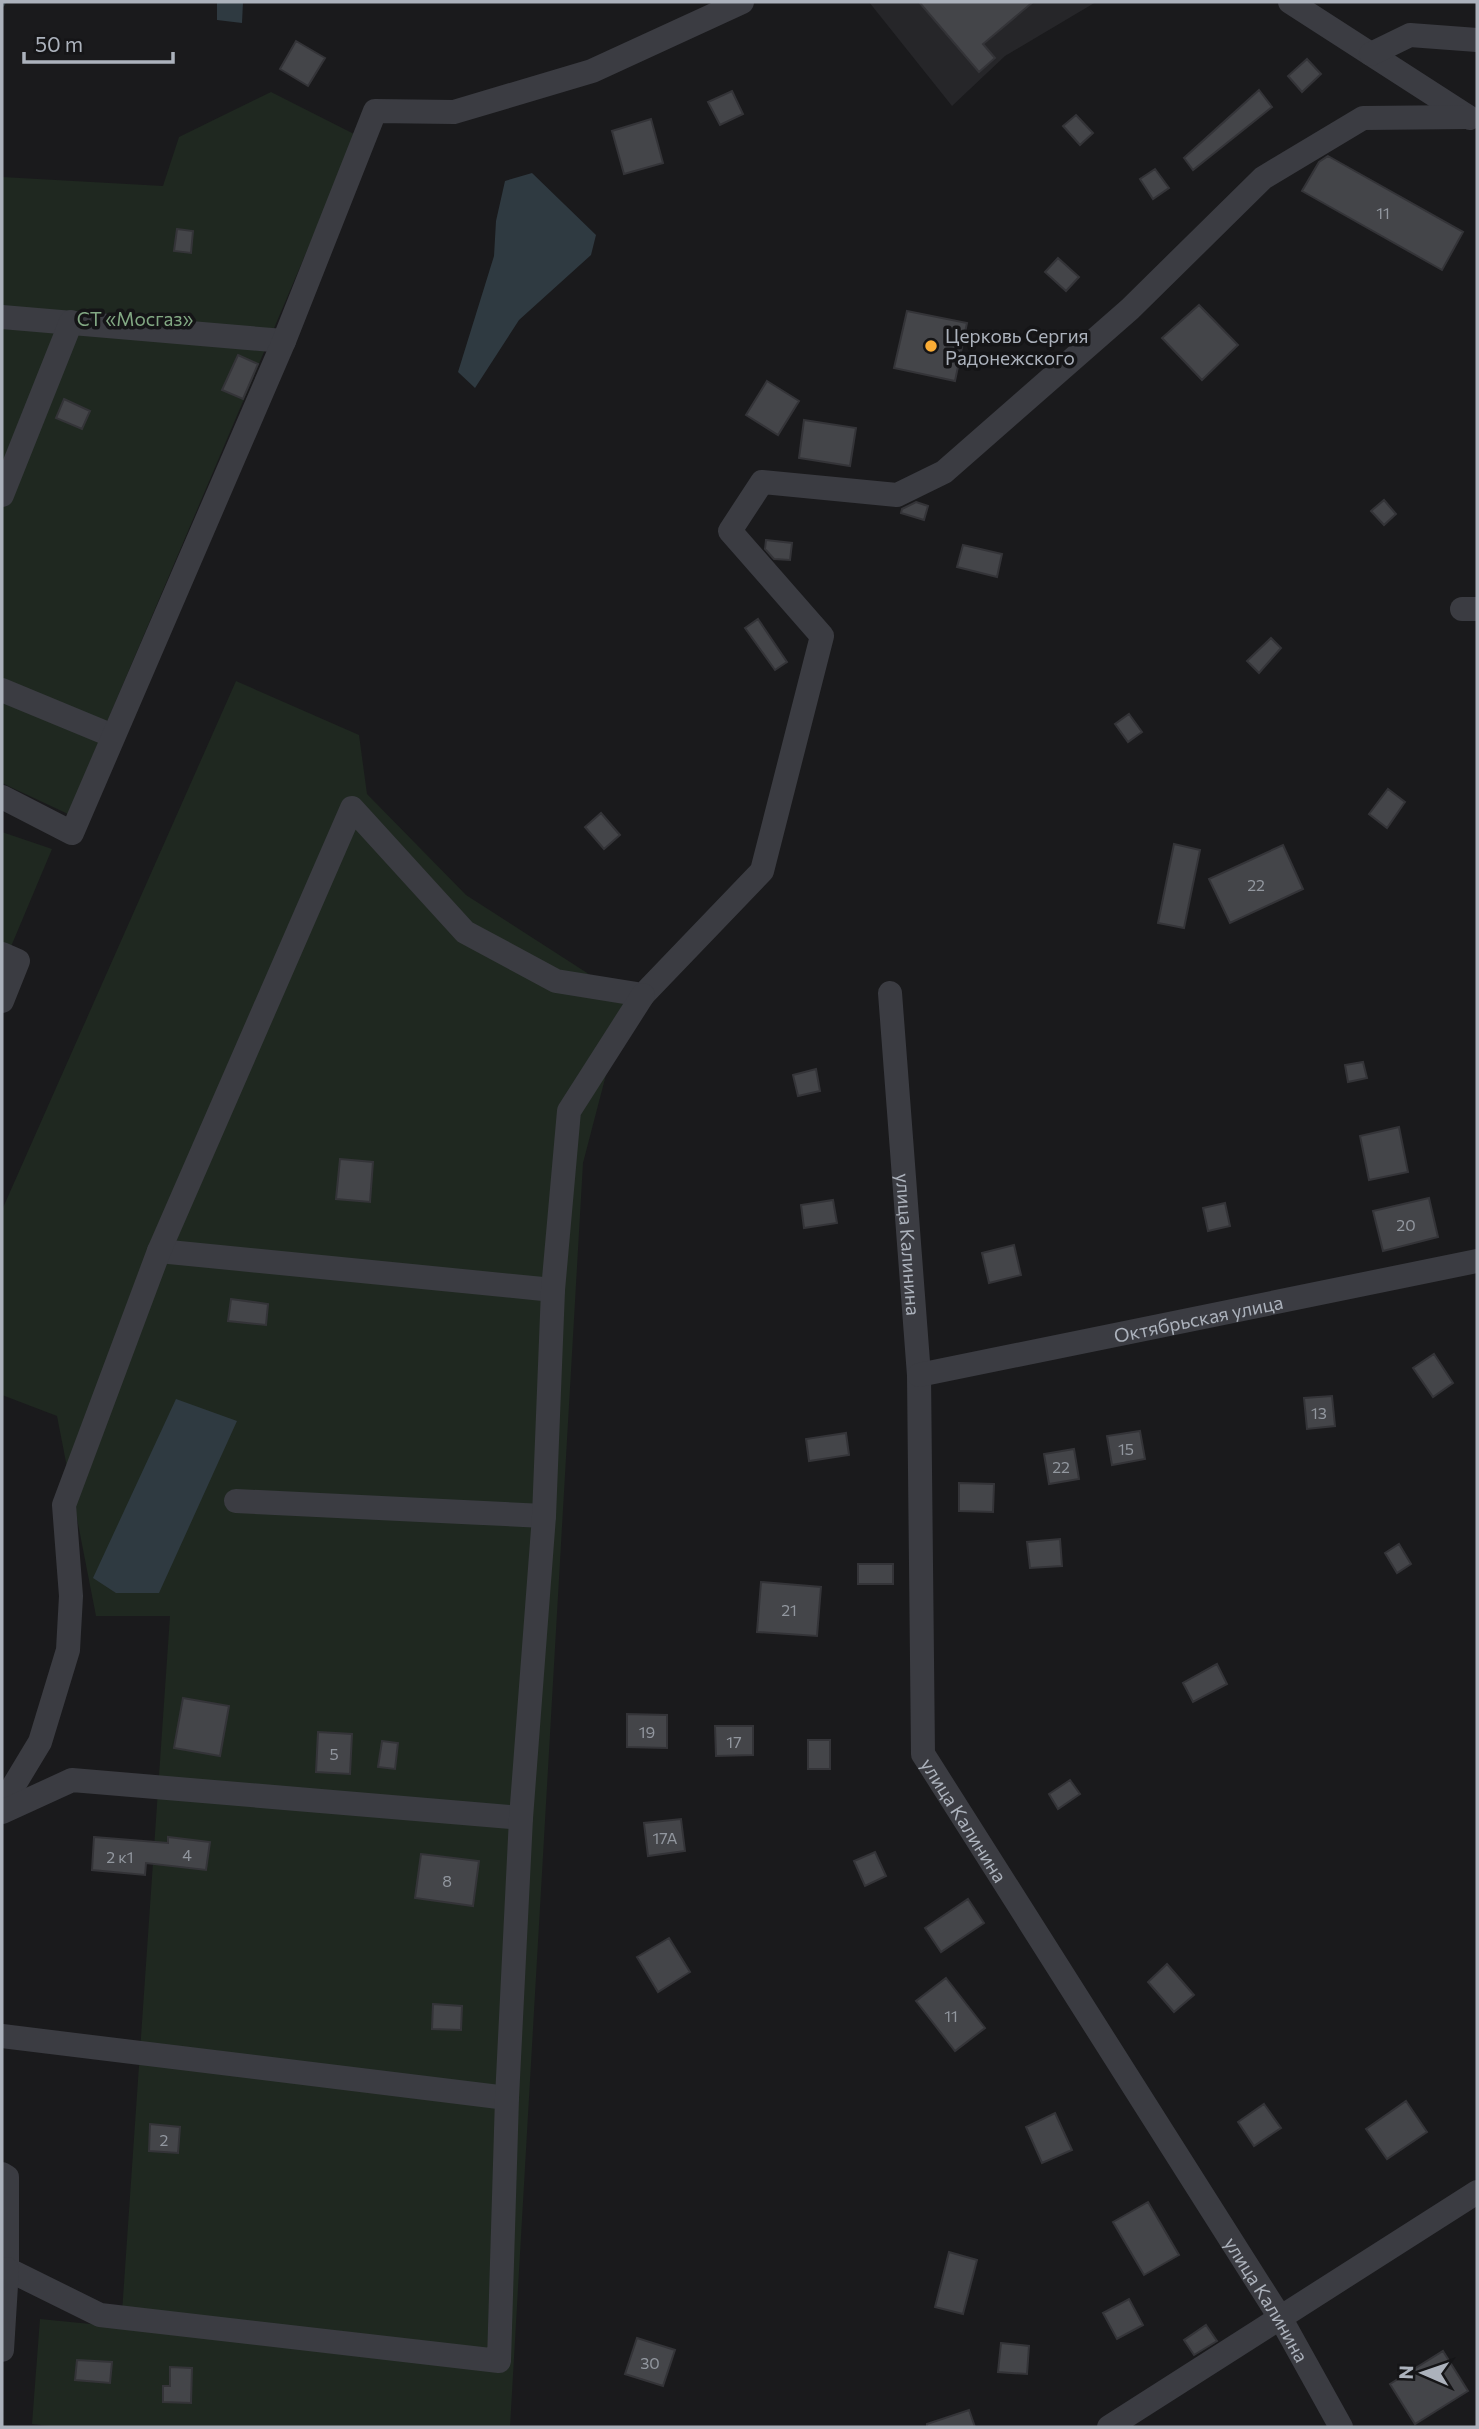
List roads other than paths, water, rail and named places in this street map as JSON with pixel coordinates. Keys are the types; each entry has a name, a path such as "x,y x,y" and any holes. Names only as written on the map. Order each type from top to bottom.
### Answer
{"street":[{"path":"2,797 72,833 284,341 375,111 454,112 567,79 592,71 742,2"},
{"path":"1290,2 1473,119"},
{"path":"1371,54 1410,35 1477,40"},
{"path":"8,2269 100,2315 499,2361 521,1818 544,1516 553,1290 569,1111 643,995 762,871 822,636 730,531 762,482 897,495 944,472 1130,309 1263,178 1363,118 1473,119"},
{"path":"2,317 284,341"},
{"path":"2,495 71,322"},
{"path":"2,690 113,736"},
{"path":"2,1805 40,1742 68,1650 71,1596 64,1506 159,1251 352,808 465,933 556,981 643,995"},
{"path":"2,1001 10,958"},
{"name":"улица Калинина","path":"891,993 919,1374 923,1754 1280,2319 1341,2427"},
{"path":"159,1251 553,1290"},
{"name":"Октябрьская улица","path":"919,1374 1477,1261"},
{"path":"236,1501 544,1516"},
{"path":"2,1812 72,1780 521,1818"},
{"path":"2,2036 508,2098"},
{"path":"2,2174 7,2177 8,2269 2,2350"},
{"path":"1109,2427 1477,2192"}],"place":[{"name":"Церковь Сергия Радонежского","path":"931,346"}],"park label":[{"name":"СТ «Мосгаз»","path":"135,318"}]}
